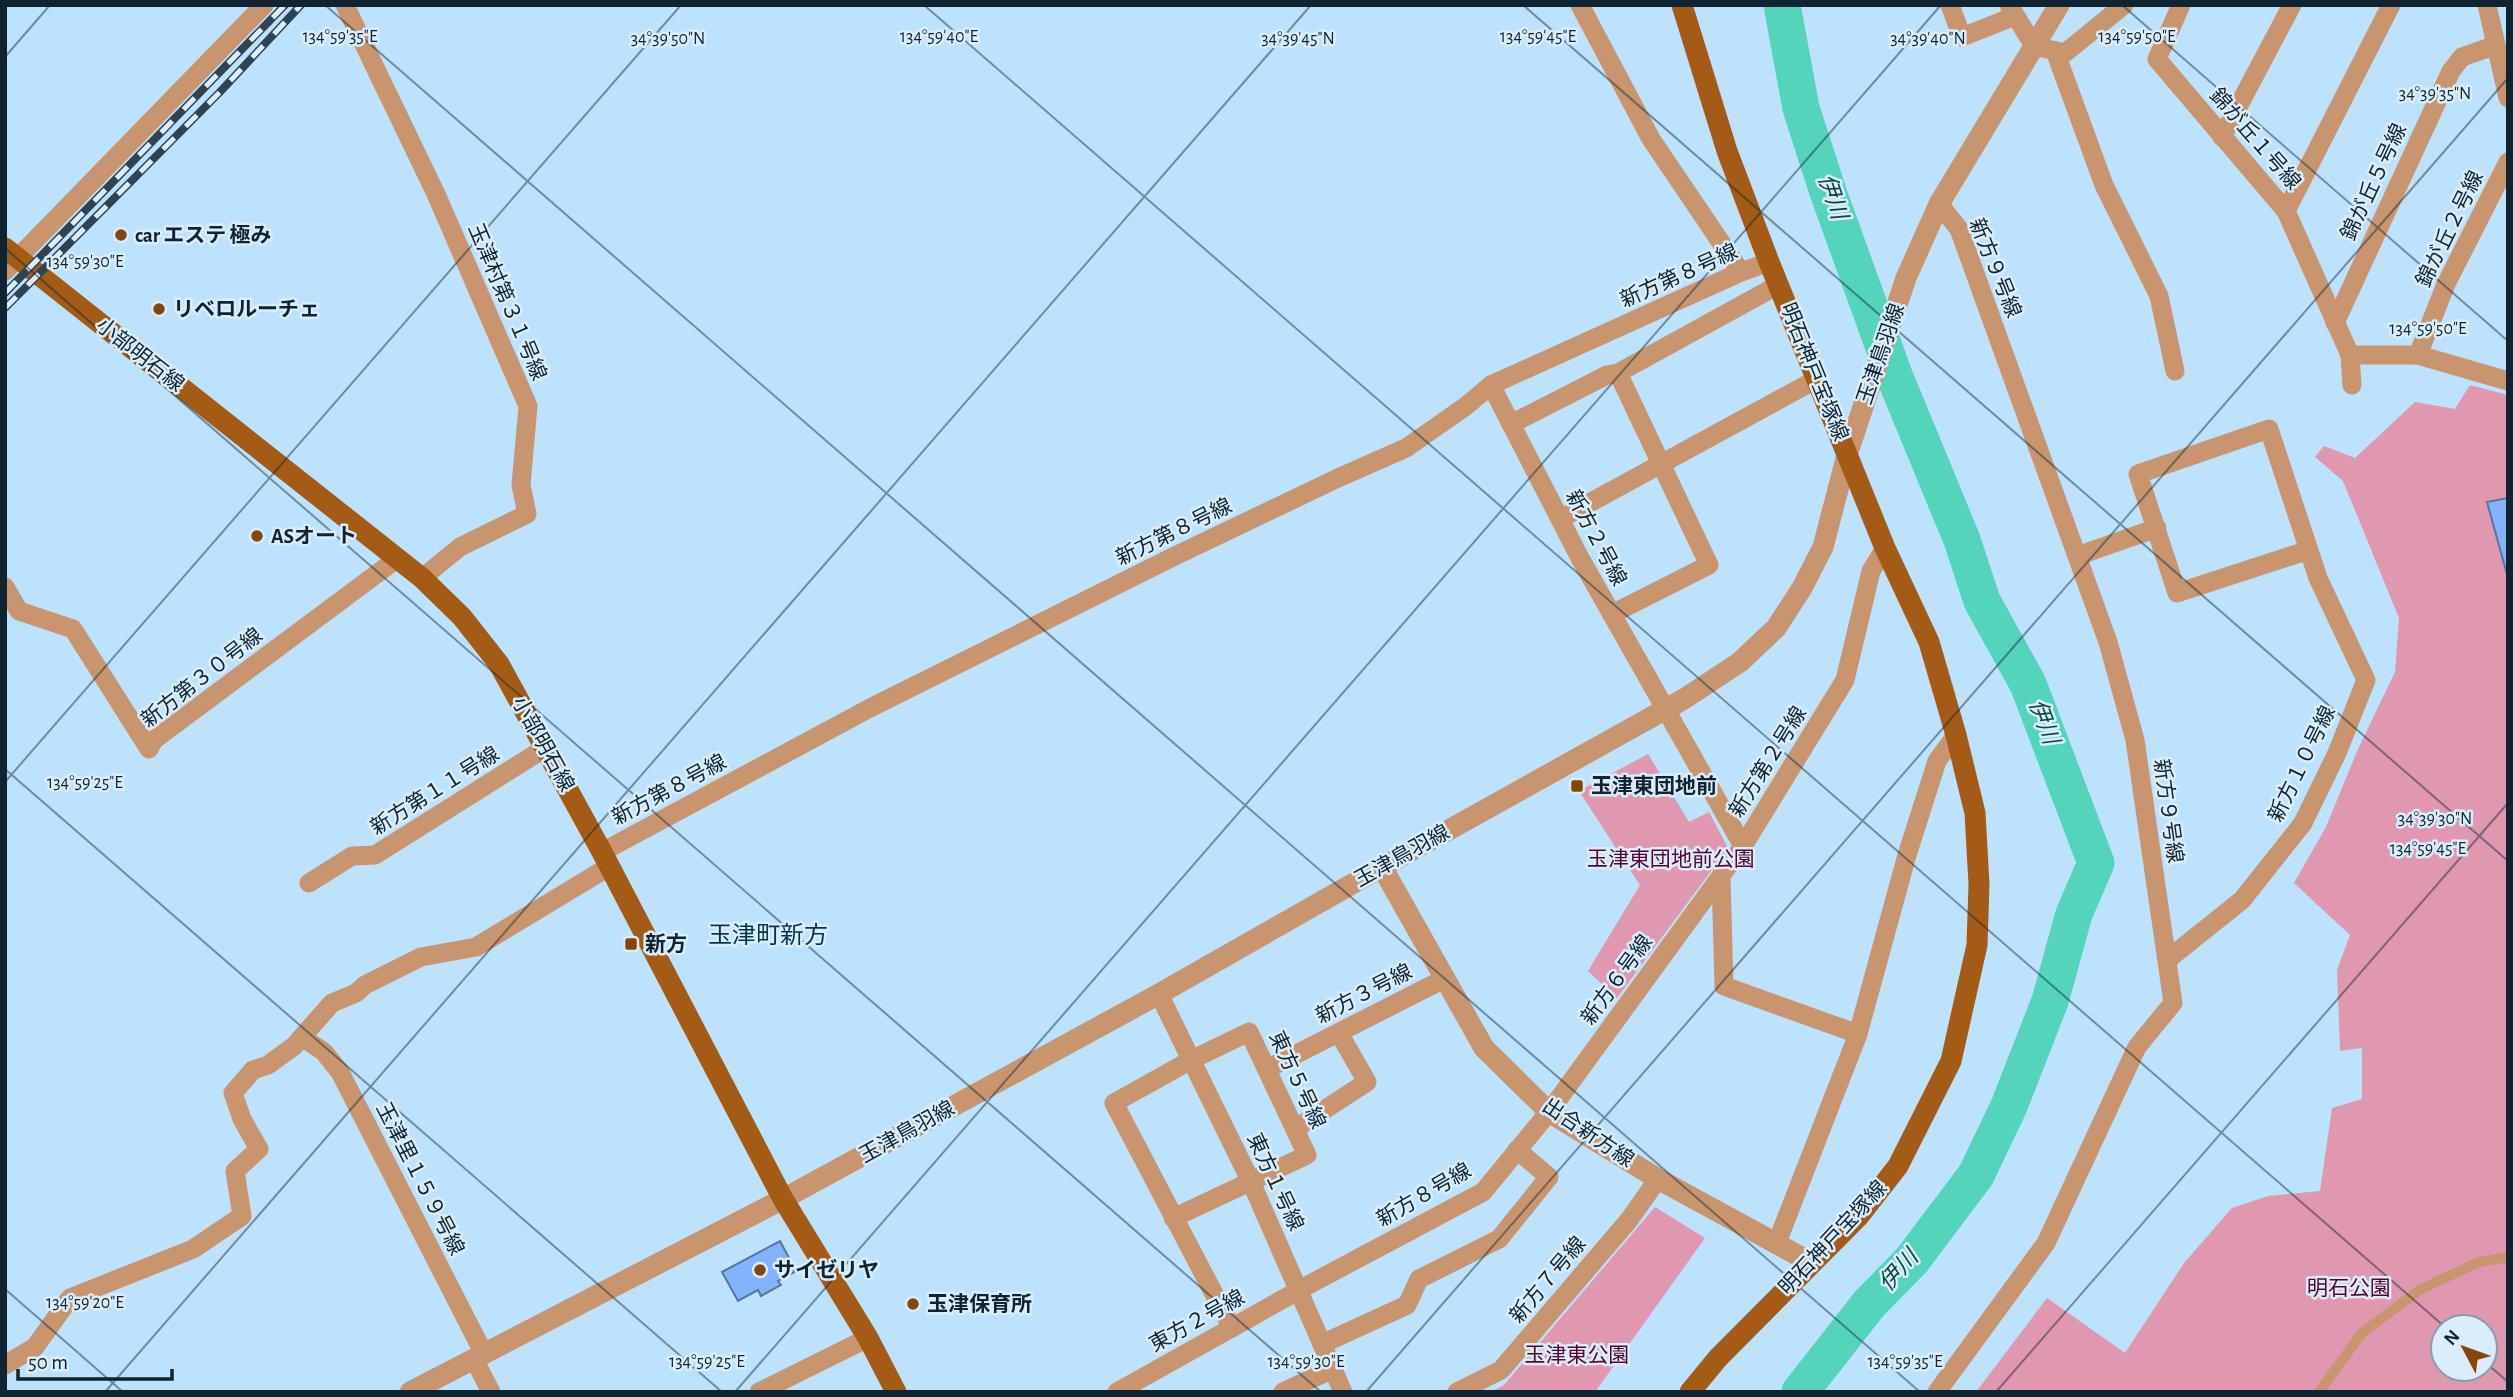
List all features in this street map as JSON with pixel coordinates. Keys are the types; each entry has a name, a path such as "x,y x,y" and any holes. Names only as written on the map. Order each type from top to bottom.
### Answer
{"main road":[{"name":"明石神戸宝塚線","path":"1682,5 1727,150 1769,262 1885,548 1929,642 1975,813 1979,884 1977,945 1951,1062 1898,1166 1859,1216 1718,1359 1690,1392"},
{"name":"小部明石線","path":"9,259 398,558 462,617 499,664 606,859 783,1199 868,1338 889,1388"}],"street":[{"path":"9,259 264,5"},
{"name":"玉津村第３１号線","path":"345,5 436,194 528,407 522,485 527,514 460,547 422,578"},
{"path":"1580,5 1651,139 1741,272"},
{"path":"1951,5 1962,37 2012,11 2034,46 2065,53 2124,5"},
{"name":"玉津鳥羽線","path":"410,1392 783,1199 1159,994 1666,709 1740,662 1776,628 1802,588 1823,547 1847,455 1906,278 1939,204 2059,5"},
{"name":"錦が丘１号線","path":"2181,5 2157,58 2286,211 2350,355"},
{"path":"2222,137 2292,5"},
{"path":"2286,211 2391,5"},
{"path":"2487,5 2508,98"},
{"name":"錦が丘５号線","path":"2335,323 2451,71 2462,57 2496,44"},
{"path":"2055,51 2104,185 2159,296 2175,371"},
{"name":"錦が丘２号線","path":"2418,355 2446,284 2508,162"},
{"name":"新方９号線","path":"1937,1392 2046,1243 2137,1047 2173,1003 2135,740 2108,642 1959,229 1939,204"},
{"name":"新方第８号線","path":"5,1365 35,1347 70,1298 193,1248 242,1216 235,1171 259,1149 242,1119 233,1093 253,1070 268,1065 294,1046 332,1003 356,993 365,985 421,957 476,947 606,859 870,708 1177,555 1406,448 1491,385 1741,272 1769,262"},
{"path":"1511,424 1618,373 1778,285"},
{"path":"2352,385 2350,355 2418,355 2508,381"},
{"path":"1612,614 1709,565 1618,373"},
{"path":"1560,519 1816,379"},
{"name":"新方２号線","path":"1491,385 1560,519 1743,846"},
{"name":"新方１０号線","path":"2157,528 2138,474 2269,429 2318,578 2366,680 2337,753 2303,823 2242,900 2167,960"},
{"path":"2077,556 2157,528 2177,593 2309,550"},
{"name":"新方第２号線","path":"1721,876 1743,846 1845,680 1871,571 1885,548"},
{"name":"新方第３０号線","path":"5,587 19,611 72,629 149,749 154,740 398,558"},
{"name":"明石神戸宝塚線","path":"1776,1245 1858,1034 1907,855 1937,761 1956,735"},
{"name":"新方第１１号線","path":"309,883 352,856 375,855 545,748"},
{"name":"出合新方線","path":"1382,867 1484,1048 1549,1112 1658,1179 1812,1263"},
{"path":"1721,876 1724,986 1858,1034"},
{"name":"新方６号線","path":"1549,1112 1721,876"},
{"name":"新方３号線","path":"1267,1069 1444,979"},
{"name":"東方１号線","path":"1159,994 1251,1182 1343,1392"},
{"name":"東方５号線","path":"1173,1218 1307,1155 1249,1032 1191,1060 1114,1103 1173,1218 1232,1328"},
{"path":"1295,1129 1367,1082 1339,1033"},
{"name":"玉津里１５９号線","path":"302,1037 324,1052 340,1072 479,1356 491,1392"},
{"name":"新方８号線","path":"1300,1291 1483,1192 1549,1112"},
{"path":"1322,1344 1407,1305 1419,1279 1499,1239 1549,1177 1517,1150"},
{"name":"新方７号線","path":"1457,1392 1501,1370 1629,1220 1658,1179"},
{"name":"東方２号線","path":"1117,1392 1300,1291"},
{"path":"759,1392 868,1338"},
{"path":"1283,1392 1333,1369"}],"lane":[{"path":"2319,1392 2362,1333 2421,1289 2479,1262 2508,1256"}],"green space":[{"name":"明石公園","path":"2470,385 2508,395 2508,1392 1976,1392 2047,1298 2125,1353 2184,1263 2232,1208 2268,1196 2320,1191 2332,1108 2362,1099 2362,1048 2340,1051 2337,970 2350,935 2294,883 2326,827 2358,749 2395,672 2399,618 2343,481 2315,457 2324,446 2355,458 2415,402 2455,409"},
{"name":"玉津東団地前公園","path":"1648,754 1689,822 1709,812 1728,848 1617,998 1588,971 1640,885 1579,791"},
{"name":"玉津東公園","path":"1655,1207 1705,1238 1595,1392 1491,1392 1504,1385"}],"building":[{"path":"2508,498 2508,578 2487,502"},
{"path":"780,1241 796,1271 778,1281 781,1285 761,1296 758,1290 738,1301 722,1272"}],"waterway":[{"name":"伊川","path":"1782,5 1801,108 1828,192 1894,375 1962,540 1982,601 2028,684 2096,863 2074,914 2050,1001 2009,1106 1976,1175 1912,1260 1869,1304 1800,1392"}],"railway":[{"path":"5,293 285,5"},
{"path":"5,308 219,93 301,5"}],"place":[{"name":"car エステ 極み","path":"121,235"},
{"name":"リベロルーチェ","path":"159,309"},
{"name":"ASオート","path":"257,536"},
{"name":"玉津東団地前","path":"1577,786"},
{"name":"新方","path":"631,944"},
{"name":"サイゼリヤ","path":"760,1270"},
{"name":"玉津保育所","path":"913,1304"}],"district":[{"name":"玉津町新方","path":"768,936"}]}
